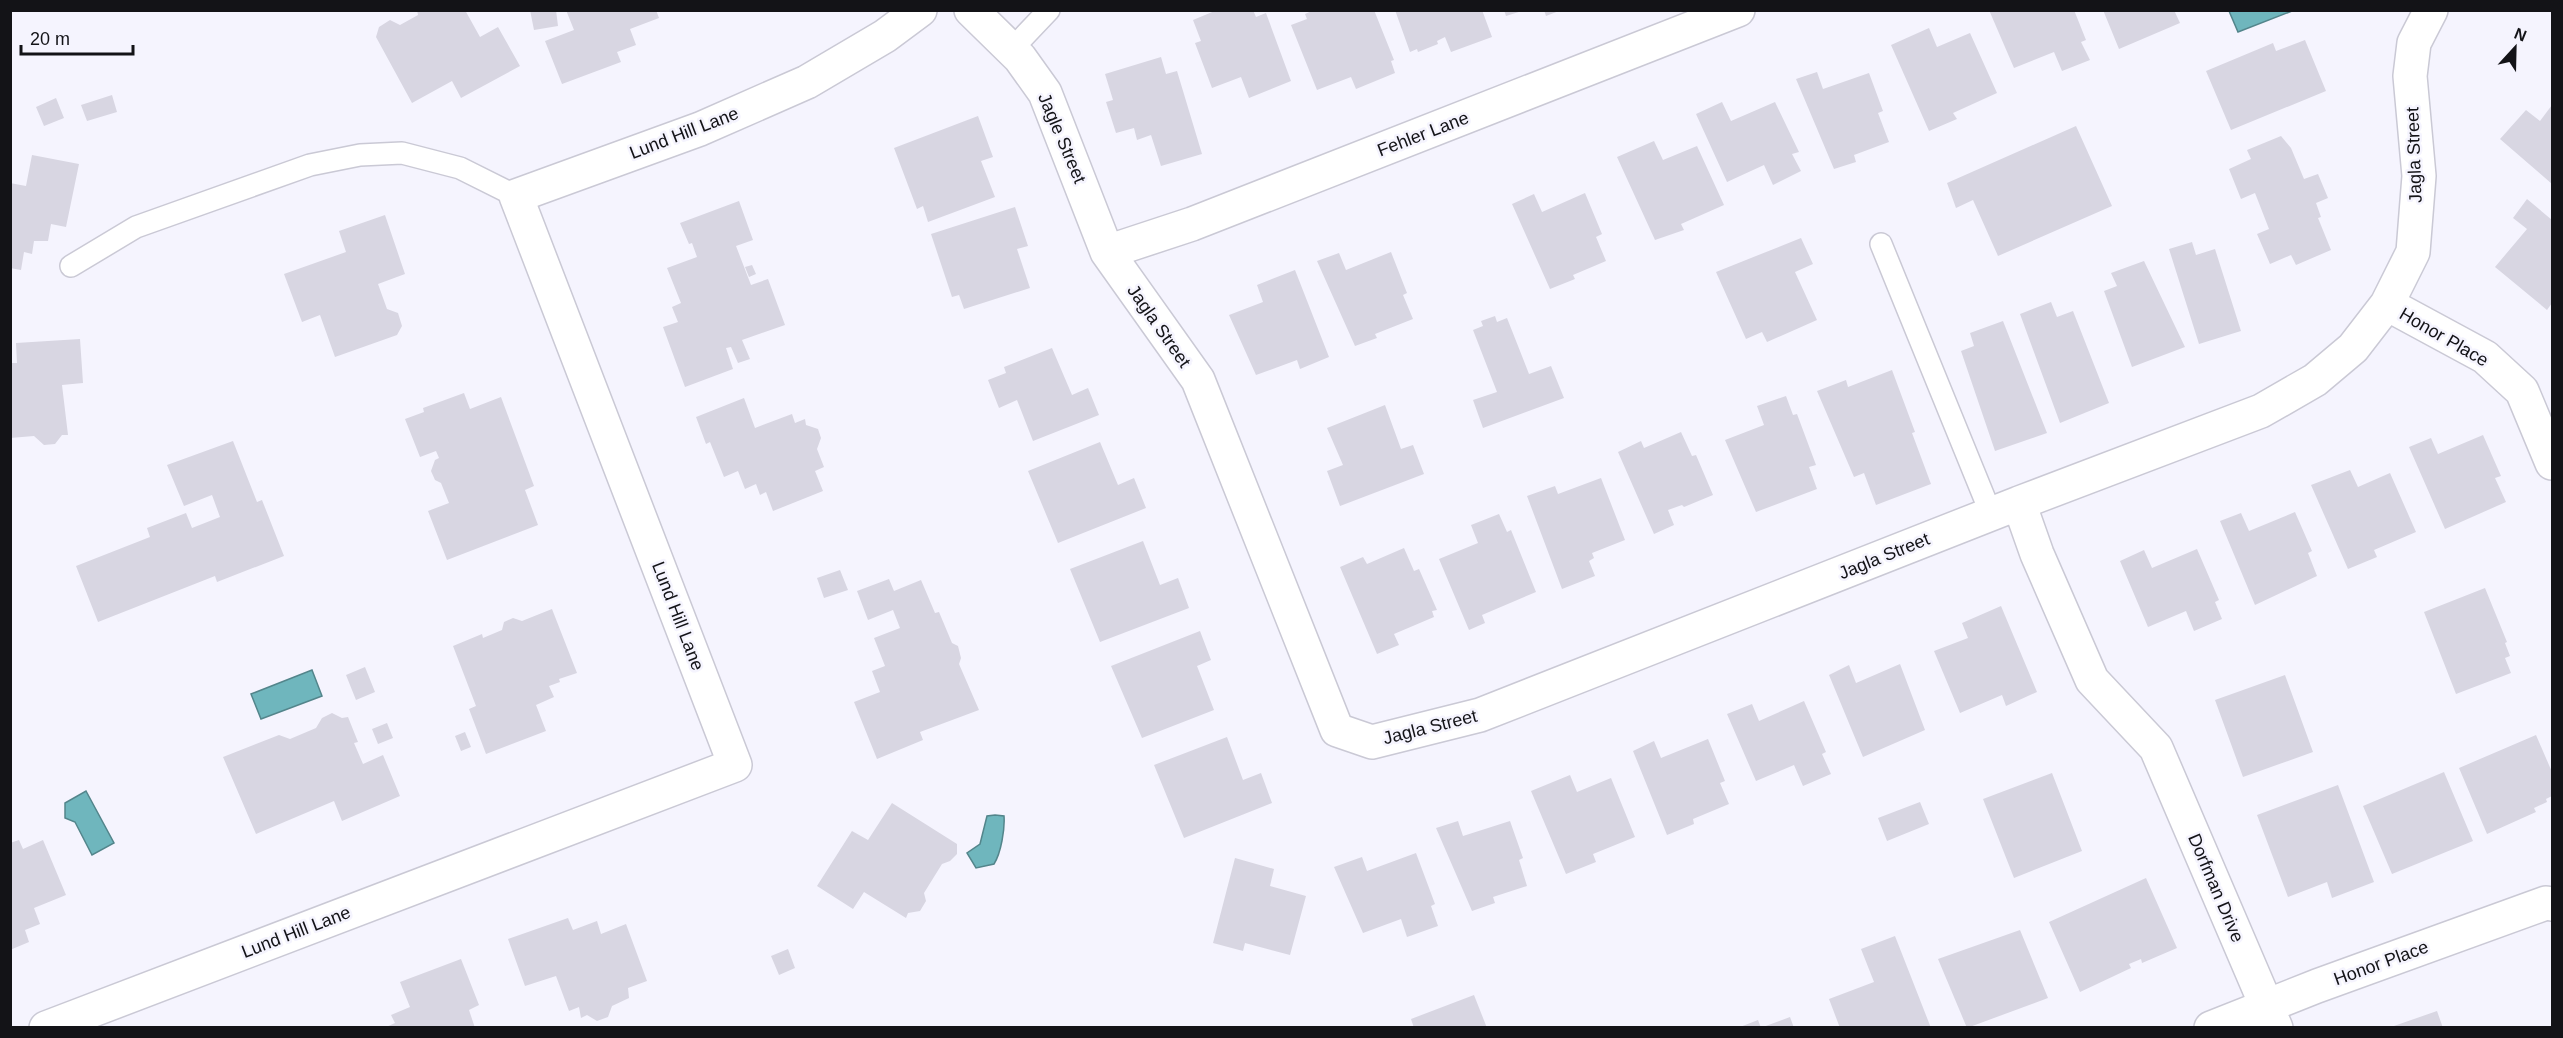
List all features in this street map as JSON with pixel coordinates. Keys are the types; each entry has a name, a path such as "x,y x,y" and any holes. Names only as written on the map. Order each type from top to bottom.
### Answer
{"street":[{"name":"Lund Hill Lane","path":"46,1028 735,765 516,196 700,129 807,82 885,36 920,10"},
{"name":"Jagle Street","path":"971,10 1012,49 1045,93 1107,252"},
{"name":"Fehler Lane","path":"1107,252 1192,224 1738,10"},
{"name":"Jagla Street","path":"1107,252 1197,380 1337,730 1372,742 1480,716 2005,508 2261,411 2315,380 2353,348 2387,304 2413,252 2419,176 2410,76 2414,44 2431,10"},
{"name":"Honor Place","path":"2387,304 2485,357 2522,391 2553,463"},
{"name":"Dorfman Drive","path":"2005,508 2037,554 2092,680 2156,748 2272,1017"},
{"name":"Honor Place","path":"2211,1028 2272,1017 2328,982 2546,903 2553,903"}],"lane":[{"path":"1012,49 1049,10"},
{"path":"71,266 136,227 310,165 360,155 402,153 460,168 516,196"},
{"path":"1881,244 2005,508"}],"water":[{"path":"2229,11 2292,11 2238,32"},
{"path":"312,670 322,696 261,719 251,694"},
{"path":"86,791 114,843 92,855 75,822 65,818 65,803"},
{"path":"987,816 1004,816 999,854 994,864 976,868 967,853 980,844"}],"building":[{"path":"417,10 465,10 480,37 498,27 520,66 461,98 452,81 412,103 376,37 379,27 390,20 400,25 418,15"},
{"path":"530,10 556,10 558,26 534,30"},
{"path":"566,10 656,10 659,18 630,29 636,45 617,52 621,62 562,84 545,41 574,30"},
{"path":"1217,10 1253,10 1256,17 1266,13 1291,81 1249,98 1241,77 1212,88 1195,43 1201,41 1193,20"},
{"path":"1314,10 1374,10 1394,60 1391,61 1395,73 1356,89 1351,77 1317,90 1291,25 1307,19 1305,14"},
{"path":"1395,10 1482,10 1492,37 1451,52 1445,37 1437,41 1438,44 1418,52 1417,49 1410,52"},
{"path":"1504,10 1522,10 1522,11 1506,16"},
{"path":"1544,10 1559,10 1559,11 1546,16"},
{"path":"1989,10 2074,10 2086,40 2081,42 2090,60 2062,71 2054,52 2014,68"},
{"path":"2103,10 2174,10 2180,23 2119,49"},
{"path":"1929,28 1937,47 1970,33 1997,93 1953,113 1957,119 1929,131 1891,45"},
{"path":"2305,40 2326,91 2231,130 2206,71 2273,43 2276,51"},
{"path":"1161,57 1166,74 1177,71 1202,154 1161,166 1151,135 1137,140 1134,128 1116,133 1106,102 1113,100 1105,74"},
{"path":"1817,72 1823,89 1869,73 1883,111 1878,113 1889,142 1854,155 1856,162 1834,169 1796,79"},
{"path":"112,95 117,112 87,121 81,105"},
{"path":"56,98 64,118 44,126 36,107"},
{"path":"1722,102 1731,121 1775,102 1799,152 1792,154 1801,171 1773,185 1764,165 1727,182 1696,114"},
{"path":"2552,105 2552,184 2500,139 2526,110 2540,121"},
{"path":"978,116 993,157 981,161 995,197 928,222 923,206 917,209 894,148"},
{"path":"2076,126 2112,206 1998,256 1973,200 1956,208 1947,183"},
{"path":"2281,136 2291,148 2304,179 2318,174 2328,198 2316,203 2321,217 2318,218 2331,250 2296,265 2291,255 2270,264 2257,234 2269,229 2255,193 2241,199 2229,169 2251,159 2247,150"},
{"path":"1654,141 1663,160 1697,146 1724,205 1681,224 1684,230 1655,240 1617,157"},
{"path":"32,155 79,164 66,227 51,224 48,241 34,241 32,254 24,252 21,270 10,268 10,183 26,186"},
{"path":"1585,193 1602,234 1596,237 1606,261 1573,275 1575,279 1550,289 1512,204 1534,194 1542,212"},
{"path":"2527,199 2552,220 2552,303 2547,310 2495,267 2527,229 2513,218"},
{"path":"739,201 753,240 736,246 751,285 768,279 785,325 742,340 750,359 738,363 731,347 726,348 733,369 685,387 663,327 678,322 672,307 681,303 667,268 697,257 680,223"},
{"path":"1015,207 1028,246 1017,249 1030,288 964,309 959,295 952,297 931,234"},
{"path":"385,215 405,274 378,284 387,309 398,313 402,326 397,335 335,357 320,315 302,322 284,274 346,252 339,231"},
{"path":"1801,238 1813,264 1795,272 1817,320 1767,342 1762,332 1746,339 1716,272"},
{"path":"2192,242 2196,255 2215,249 2241,331 2199,344 2169,249"},
{"path":"1391,252 1407,293 1403,295 1413,319 1375,334 1377,338 1355,346 1317,261 1339,253 1346,270"},
{"path":"2144,261 2185,347 2132,367 2104,291 2117,286 2111,273"},
{"path":"752,265 756,274 749,277 745,267"},
{"path":"1295,270 1329,357 1300,369 1297,360 1256,375 1229,315 1263,302 1257,285"},
{"path":"2051,302 2057,317 2073,311 2109,403 2060,423 2020,314"},
{"path":"1495,316 1497,322 1507,318 1529,374 1551,366 1564,398 1483,428 1473,400 1497,392 1473,330 1483,326 1481,321"},
{"path":"2003,321 2047,433 1995,451 1961,351 1974,346 1970,333"},
{"path":"80,339 83,383 62,385 68,435 62,435 55,444 44,445 34,436 10,438 10,363 17,363 16,343"},
{"path":"1052,348 1072,395 1088,388 1099,415 1033,441 1017,400 999,408 988,380 1006,373 1004,367"},
{"path":"1892,370 1931,484 1876,505 1864,473 1854,477 1817,391 1846,380 1848,387"},
{"path":"464,393 470,409 501,397 534,486 525,490 538,525 447,560 428,511 449,503 441,483 435,480 431,471 435,460 439,458 436,451 420,457 405,419 424,412 423,408"},
{"path":"1786,396 1793,415 1797,414 1816,465 1809,467 1817,489 1756,512 1725,440 1764,425 1757,406"},
{"path":"744,398 755,428 792,414 795,423 805,419 806,425 818,429 821,438 817,449 824,467 815,471 823,491 773,511 766,492 760,495 756,484 745,489 738,471 724,477 710,442 706,444 696,417"},
{"path":"1385,405 1401,449 1413,445 1424,474 1340,506 1327,471 1343,465 1327,428"},
{"path":"1681,432 1692,456 1696,455 1713,495 1684,507 1682,505 1668,510 1674,525 1654,534 1618,452 1641,441 1644,448"},
{"path":"2483,435 2501,476 2495,478 2506,502 2445,529 2409,447 2431,438 2438,454"},
{"path":"233,441 257,502 262,500 284,556 217,582 215,576 98,622 76,566 150,537 147,528 186,513 192,528 220,517 212,495 184,506 167,465"},
{"path":"1100,442 1118,485 1134,478 1146,508 1058,543 1028,471"},
{"path":"2350,470 2358,487 2390,473 2416,532 2374,550 2377,557 2348,569 2311,485"},
{"path":"1601,478 1625,540 1592,553 1594,558 1589,561 1595,576 1562,589 1527,496 1555,486 1558,494"},
{"path":"2295,512 2312,551 2308,553 2317,576 2255,605 2220,521 2241,513 2249,531"},
{"path":"1499,514 1507,532 1511,530 1536,592 1482,615 1485,623 1469,630 1439,559 1478,543 1471,525"},
{"path":"1143,541 1160,585 1178,578 1189,608 1100,642 1070,569"},
{"path":"1404,548 1414,571 1419,569 1437,610 1432,611 1434,617 1394,634 1399,645 1377,654 1340,567 1363,557 1367,564"},
{"path":"2197,549 2219,600 2215,602 2222,619 2194,631 2186,611 2148,627 2120,561 2144,550 2152,568"},
{"path":"840,570 848,590 824,598 817,578"},
{"path":"889,579 894,591 921,580 935,613 939,612 952,643 958,646 961,658 959,664 979,710 920,732 923,740 877,759 854,702 880,692 872,671 885,666 874,638 900,628 893,610 868,620 857,591"},
{"path":"2485,588 2507,642 2505,643 2510,656 2505,658 2511,673 2456,694 2424,612"},
{"path":"2001,606 2037,692 2006,706 2002,695 1960,713 1934,651 1968,638 1962,623"},
{"path":"552,609 577,673 559,679 560,682 549,686 554,697 536,705 546,731 486,754 469,709 476,706 453,646 482,634 483,638 502,630 504,622 513,618 522,621"},
{"path":"1200,631 1211,660 1197,666 1214,710 1142,738 1111,666"},
{"path":"1900,664 1925,730 1863,757 1829,675 1849,665 1856,683"},
{"path":"365,667 375,692 356,700 346,675"},
{"path":"2285,675 2313,752 2243,777 2215,700"},
{"path":"1804,701 1826,752 1822,754 1831,774 1803,786 1794,765 1756,781 1727,714 1752,704 1759,721"},
{"path":"332,713 342,718 348,717 358,742 354,743 363,764 383,755 400,796 342,821 334,801 256,834 223,757 279,735 290,739 316,728 322,718"},
{"path":"387,723 393,738 378,744 372,729"},
{"path":"465,732 471,747 461,751 455,736"},
{"path":"2536,735 2552,772 2552,796 2546,799 2547,802 2534,808 2536,812 2487,834 2459,768"},
{"path":"1227,737 1243,780 1261,773 1272,803 1184,838 1154,765"},
{"path":"1708,739 1725,781 1720,783 1729,804 1693,819 1694,824 1667,835 1633,751 1654,741 1661,758"},
{"path":"2444,772 2473,841 2392,874 2363,806"},
{"path":"2052,773 2082,851 2014,878 1983,799"},
{"path":"1570,775 1577,792 1611,778 1635,837 1593,854 1596,862 1566,874 1531,791"},
{"path":"2338,785 2374,882 2332,898 2327,882 2288,897 2257,815"},
{"path":"1920,802 1929,824 1887,841 1878,818"},
{"path":"892,803 957,844 957,854 950,861 942,864 924,893 926,901 920,911 908,913 906,918 864,892 853,909 817,886 852,831 868,840"},
{"path":"1458,821 1463,836 1510,821 1523,858 1519,860 1527,886 1493,897 1495,903 1472,911 1436,828"},
{"path":"19,840 23,849 43,840 66,895 34,908 40,924 25,930 29,942 10,950 10,843"},
{"path":"1416,853 1435,904 1431,906 1438,926 1407,937 1401,919 1363,933 1334,867 1362,857 1367,871"},
{"path":"1235,858 1274,869 1270,886 1306,896 1290,955 1245,943 1243,951 1213,943"},
{"path":"2146,878 2177,948 2142,963 2141,959 2129,964 2131,968 2080,992 2049,922"},
{"path":"568,918 573,930 597,921 601,934 626,924 647,981 628,988 629,998 612,1006 608,1017 597,1021 587,1015 581,1018 579,1007 569,1011 556,976 525,986 508,939"},
{"path":"2020,930 2048,998 1967,1028 1938,959"},
{"path":"1895,936 1931,1028 1840,1028 1829,999 1874,982 1861,949"},
{"path":"788,949 795,968 779,975 771,956"},
{"path":"461,959 479,1005 469,1010 475,1028 384,1028 395,1023 391,1015 410,1007 400,982"},
{"path":"1474,995 1487,1028 1414,1028 1411,1019"},
{"path":"2437,1011 2443,1028 2391,1028 2391,1027"},
{"path":"1790,1017 1794,1028 1763,1027"},
{"path":"1758,1020 1761,1028 1740,1028 1740,1027"}]}
